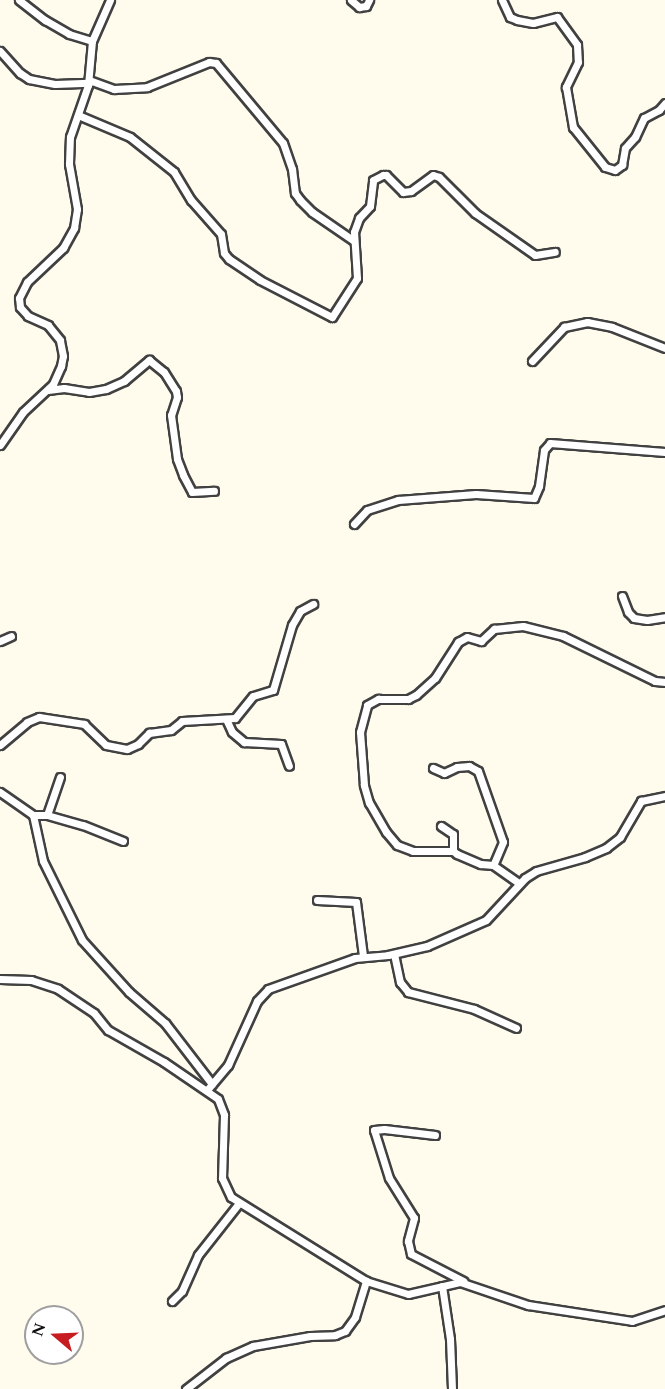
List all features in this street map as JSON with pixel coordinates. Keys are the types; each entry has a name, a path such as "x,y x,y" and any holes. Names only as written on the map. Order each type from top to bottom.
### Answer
{"street":[{"path":"19,0 25,7 61,29 92,41"},
{"path":"0,445 23,412 56,380 61,366 62,345 53,330 22,309 19,297 24,286 63,248 74,228 77,208 69,151 89,81 92,41 110,0"},
{"path":"351,0 359,7 366,6 369,0"},
{"path":"502,0 510,17 516,20 533,23 557,17 577,45 578,62 566,87 573,126 604,167 615,170 622,165 625,148 635,137 644,118 659,110 665,103"},
{"path":"0,51 20,73 29,79 55,84 89,81 114,89 147,87 209,62 216,63 283,143 292,169 295,193 300,200 312,212 354,241"},
{"path":"78,115 130,137 174,172 199,211 221,234 224,253 229,259 260,280 333,317 357,278 354,241 357,223 371,202 373,180 386,175 399,191 406,192 436,175 475,213 535,255 555,252"},
{"path":"532,361 564,327 587,322 612,327 665,348"},
{"path":"48,390 64,388 89,392 106,389 124,381 149,360 164,372 176,391 177,397 171,415 177,459 183,475 192,492 214,491"},
{"path":"354,524 367,510 398,500 450,494 534,498 539,486 544,450 550,443 665,452"},
{"path":"622,596 628,612 634,618 647,620 665,617"},
{"path":"0,745 27,722 39,717 84,724 106,745 127,749 138,744 149,733 171,730 182,721 235,718 253,696 273,690 294,621 300,611 313,603"},
{"path":"519,883 494,865 481,864 453,851 413,851 397,845 386,832 369,803 364,785 360,732 367,705 378,699 408,699 416,696 435,678 458,642 467,637 481,641 494,629 523,626 555,633 655,681 665,682"},
{"path":"0,641 11,636"},
{"path":"226,719 232,732 244,742 281,744 289,766"},
{"path":"433,768 444,773 457,767 469,766 478,771 503,842 494,865"},
{"path":"47,815 60,777"},
{"path":"0,792 33,815 47,815 99,830 123,841"},
{"path":"207,1090 236,1052 257,1001 264,992 340,962 363,956 394,954 427,946 486,920 519,883 536,871 585,857 606,848 620,837 641,801 665,796"},
{"path":"33,815 43,861 76,932 123,986 165,1023 212,1084"},
{"path":"441,826 453,834 453,851"},
{"path":"317,900 356,902 363,956"},
{"path":"394,954 400,982 408,992 474,1009 516,1028"},
{"path":"0,979 31,980 58,989 94,1012 108,1030 164,1062 218,1099 224,1110 222,1178 227,1191 239,1203 276,1222 366,1281 408,1294 465,1283"},
{"path":"435,1135 384,1128 374,1130 389,1179 414,1218 408,1241 411,1254 465,1283 528,1305 632,1321 665,1310"},
{"path":"172,1301 182,1291 198,1255 239,1203"},
{"path":"186,1389 226,1358 253,1346 310,1336 335,1335 345,1331 355,1317 366,1281"},
{"path":"442,1286 450,1339 452,1389"}]}
